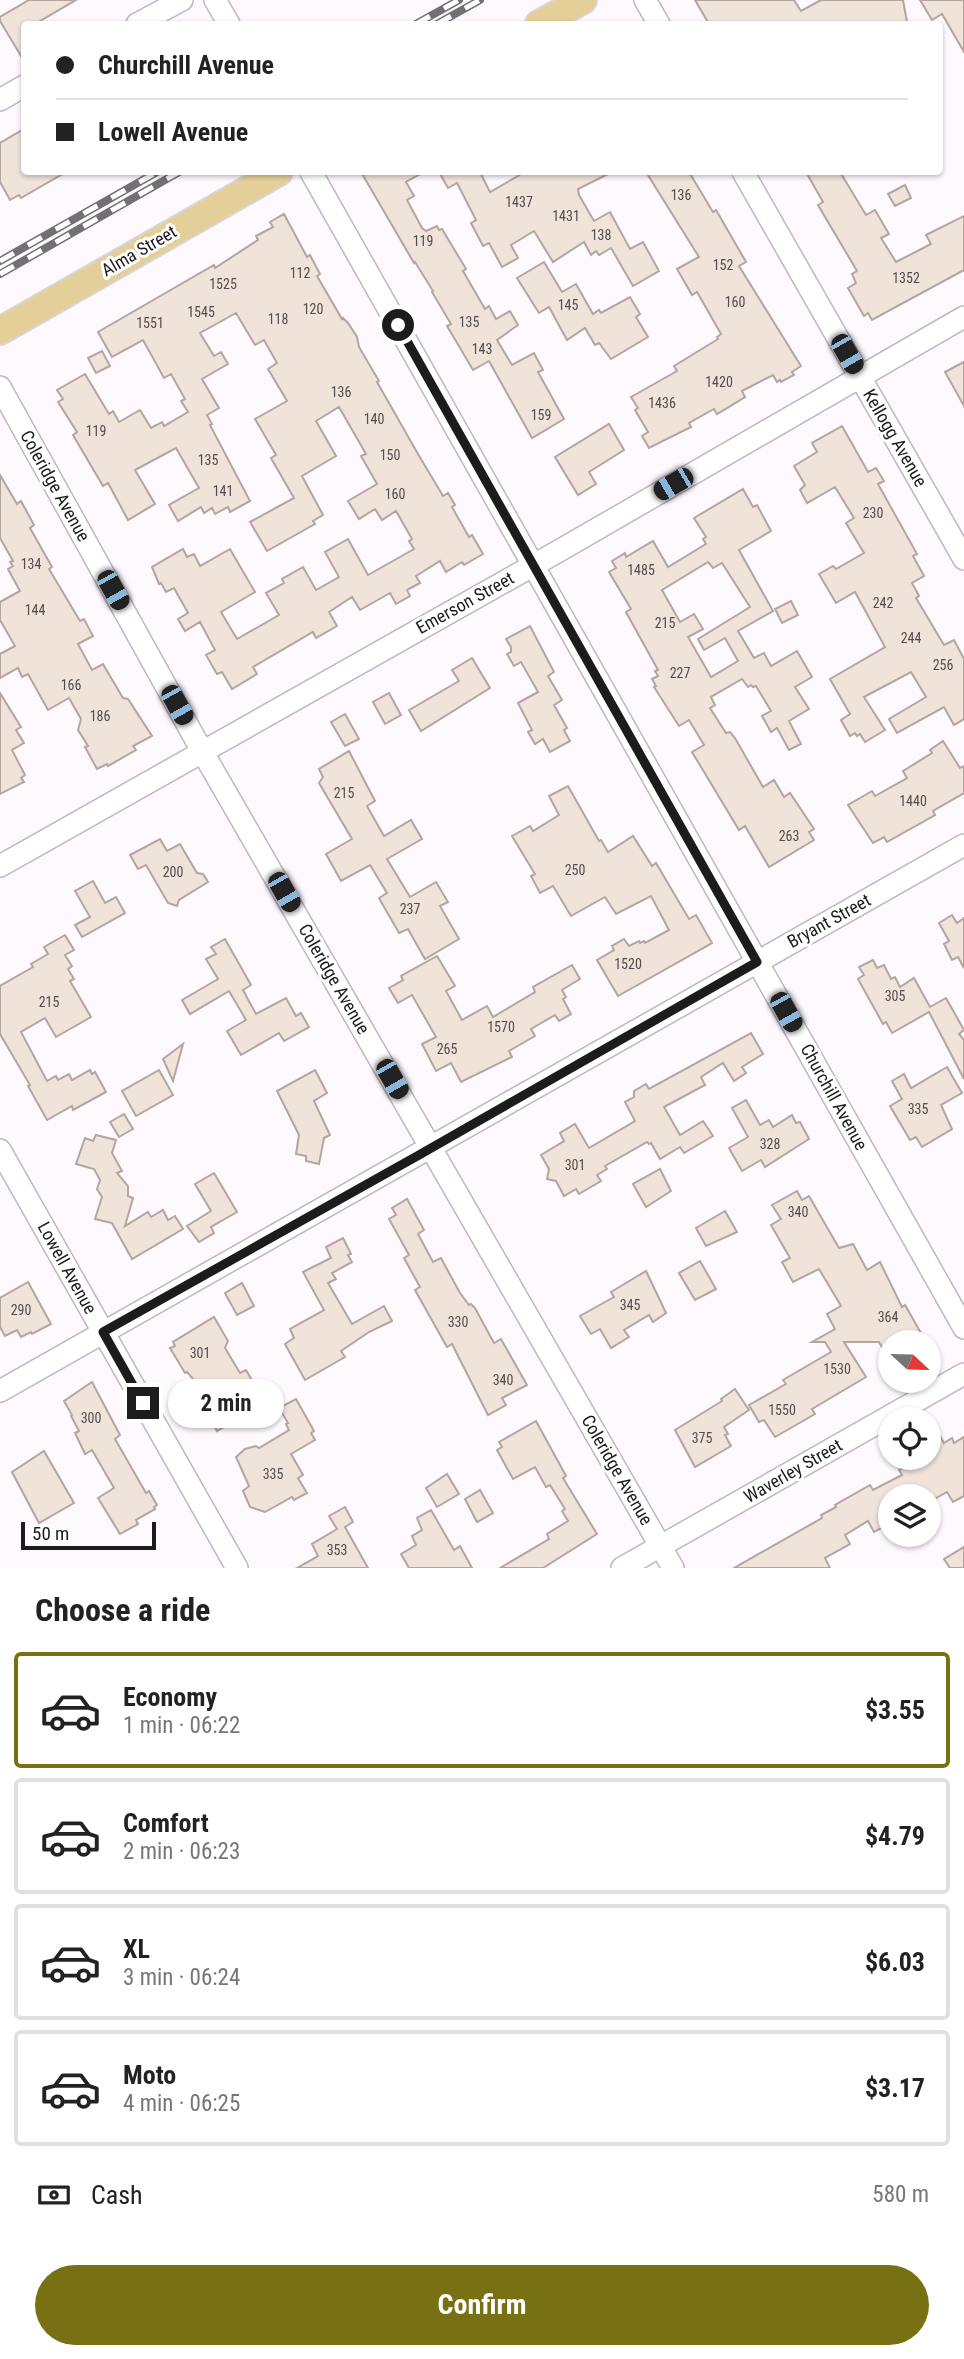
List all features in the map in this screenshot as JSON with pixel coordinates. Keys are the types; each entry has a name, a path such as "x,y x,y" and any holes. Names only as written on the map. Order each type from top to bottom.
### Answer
{"main road":[{"path":"544,21 583,0"},
{"name":"Alma Street","path":"0,331 274,175"}],"street":[{"path":"143,21 182,0"},
{"path":"215,0 227,21"},
{"path":"645,0 657,21"},
{"path":"0,100 21,88"},
{"name":"Churchill Avenue","path":"314,175 964,1328"},
{"name":"Kellogg Avenue","path":"745,175 964,559"},
{"name":"Emerson Street","path":"0,866 533,565 964,317"},
{"name":"Coleridge Avenue","path":"0,387 202,751 673,1568"},
{"name":"Bryant Street","path":"0,1391 964,845"},
{"name":"Lowell Avenue","path":"0,1150 237,1568"},
{"name":"Waverley Street","path":"622,1568 964,1374"}],"building":[{"path":"29,0 76,0 40,21 21,21 21,56 0,17"},
{"path":"695,0 794,0 801,11 821,0 903,0 907,21 707,21"},
{"path":"920,0 964,0 964,52 942,14 932,20"},
{"path":"21,131 21,175 61,175 21,198 19,195 10,200 0,182 0,143"},
{"path":"363,175 419,175 406,182 414,196 407,200 422,228 426,231 437,226 439,230 442,229 466,269 463,271 485,309 489,306 496,319 510,311 518,325 497,340 512,365 534,353 543,370 538,372 564,419 532,438 489,361 473,370 447,326 451,324 433,291"},
{"path":"441,175 482,175 490,192 520,175 606,175 578,189 579,195 594,221 610,212 630,249 643,242 659,271 633,286 611,248 599,255 596,251 591,255 584,242 553,262 534,231 511,245 518,258 502,267 489,243 483,246 471,223 476,220 457,183 448,188"},
{"path":"648,175 691,175 713,212 716,210 746,262 739,266 801,366 792,372 794,375 781,382 777,382 773,375 742,391 745,397 717,414 714,409 689,423 691,427 649,448 642,436 648,432 631,397 677,371 674,366 718,339 721,334 697,292 692,295 677,269 699,257"},
{"path":"808,175 842,175 866,215 875,210 889,234 881,238 896,262 931,244 926,235 964,216 964,270 872,320 868,313 864,316 848,288 856,283 852,274 857,271 818,205 823,202"},
{"path":"905,185 911,198 895,206 888,194"},
{"path":"284,214 307,257 310,255 320,274 317,276 342,319 357,337 359,347 379,381 377,382 418,454 443,496 448,493 455,505 452,507 469,537 472,535 483,554 446,572 440,561 416,576 420,583 407,590 410,596 396,604 390,593 360,610 352,597 329,612 337,626 316,638 313,632 253,667 257,674 232,689 222,672 217,674 206,655 215,650 200,622 185,631 178,619 188,613 174,588 166,592 161,583 159,584 152,567 183,549 187,557 194,554 200,566 230,549 255,592 221,612 237,639 279,615 266,593 284,583 282,579 303,567 316,590 339,577 325,552 348,539 368,575 414,549 409,541 412,539 396,511 382,520 375,509 359,519 348,501 377,484 361,456 366,454 339,407 316,421 336,456 302,476 323,515 313,521 315,524 267,551 250,522 294,498 271,458 276,455 255,419 287,401 268,369 277,363 264,340 255,345 236,313 200,333 214,356 221,352 228,364 202,379 219,408 207,415 212,424 210,425 250,501 230,512 228,507 215,514 212,508 204,513 201,507 178,521 169,505 199,488 176,448 135,470 155,504 128,520 108,483 103,486 73,435 77,432 58,402 63,399 57,390 85,374 109,414 113,411 119,422 140,410 151,428 162,422 164,426 188,412 181,401 185,399 171,374 164,378 143,340 112,357 98,332 214,265 215,268 258,240 256,236 273,227 270,222"},
{"path":"544,262 562,292 576,284 593,314 599,310 601,313 630,297 640,314 636,317 648,337 611,359 599,343 595,345 585,328 567,340 549,307 539,313 517,278"},
{"path":"102,351 110,366 96,373 88,358"},
{"path":"964,362 964,406 945,372"},
{"path":"609,424 624,450 589,472 596,484 578,495 555,457"},
{"path":"842,426 868,472 876,468 884,481 878,484 917,554 913,556 924,576 912,583 919,596 916,598 944,645 954,640 964,659 964,719 954,725 944,707 897,733 889,719 926,697 911,672 864,697 885,730 865,742 860,734 850,736 841,720 850,714 830,679 885,647 855,592 836,603 819,574 833,566 836,569 864,553 846,523 854,518 835,487 807,503 800,490 805,485 794,466 817,452 812,443"},
{"path":"0,475 17,504 21,501 34,525 30,528 52,567 49,569 80,621 84,619 93,636 78,644 92,670 103,664 123,698 128,699 152,736 133,746 136,750 108,766 107,764 97,769 78,730 81,719 69,698 48,710 28,674 22,677 18,668 0,678 0,654 15,646 0,620 0,602 20,591 8,569 13,566 10,562 13,561 0,538"},
{"path":"743,489 753,507 757,505 771,531 739,550 773,611 738,631 754,658 764,653 771,666 797,651 812,677 795,687 809,709 789,721 801,744 789,750 777,728 771,732 762,716 771,711 756,686 748,687 742,679 711,697 715,705 710,708 726,733 730,732 735,738 763,787 774,780 784,797 790,793 814,829 809,832 814,840 769,867 745,826 739,830 692,752 704,745 689,720 679,726 654,687 656,686 652,679 658,676 655,671 658,670 626,612 631,609 609,572 616,568 612,561 625,553 626,557 653,541 668,567 706,544 703,539 706,537 694,518","holes":["708,562 713,568 722,563 750,607 698,639 704,650 725,638 738,661 711,677 688,637 703,629 694,614 680,622 662,590"]},
{"path":"791,601 798,615 782,623 775,609"},
{"path":"530,626 554,672 548,676 562,700 554,705 567,728 564,730 570,741 550,752 543,739 535,744 528,732 532,730 518,703 538,692 521,662 514,666 507,654 511,652 511,647 506,639"},
{"path":"472,658 490,688 421,731 409,710 459,681 452,670"},
{"path":"0,693 21,727 16,730 24,743 12,750 25,775 21,778 24,782 0,794"},
{"path":"389,693 401,715 385,724 373,702"},
{"path":"345,714 359,739 345,746 331,722"},
{"path":"943,741 960,768 964,766 964,793 933,811 935,815 887,842 884,837 873,843 848,805 872,791 875,796 907,778 903,771 932,753 930,750"},
{"path":"349,751 375,801 367,806 384,836 411,820 422,839 387,859 410,897 436,882 448,902 440,906 459,939 425,959 408,929 399,933 379,898 387,893 370,865 341,881 326,854 352,839 319,783 323,777 319,769"},
{"path":"568,786 608,852 633,836 652,866 656,863 689,919 696,915 712,943 618,996 597,960 614,950 612,946 624,939 629,946 639,941 645,943 669,930 651,896 616,914 605,897 571,916 553,886 540,893 531,876 535,874 512,836 530,826 533,831 559,815 549,796"},
{"path":"160,839 167,851 180,844 197,873 203,874 208,882 179,900 177,906 168,903 146,865 138,869 130,855"},
{"path":"93,881 105,903 116,897 125,913 82,937 75,925 90,917 75,891"},
{"path":"952,915 957,923 964,918 964,968 958,957 952,960 944,944 949,941 939,923"},
{"path":"65,935 74,950 65,955 72,966 68,969 74,979 70,981 91,1017 56,1037 45,1018 21,1032 47,1081 56,1076 58,1080 69,1074 72,1080 90,1070 92,1074 95,1072 106,1092 73,1110 72,1106 47,1120 0,1034 0,986 33,967 31,964 48,954 44,947"},
{"path":"225,939 251,985 243,990 256,1014 286,998 296,1016 301,1013 309,1027 284,1041 279,1033 241,1055 227,1031 246,1020 229,991 190,1014 182,1000 218,979 206,959 216,954 211,947"},
{"path":"437,956 455,986 446,991 462,1020 487,1006 493,1017 535,992 533,987 572,965 580,979 562,990 566,997 563,999 571,1014 559,1021 555,1015 531,1029 535,1036 509,1051 512,1057 461,1082 451,1063 436,1071 422,1044 436,1037 412,995 398,1003 389,988 403,980 401,976"},
{"path":"873,960 877,968 884,965 891,979 895,977 900,987 914,978 930,1007 946,998 964,1030 959,1034 964,1040 964,1079 929,1012 892,1033 886,1022 883,1024 858,979 864,975 859,967"},
{"path":"751,1033 763,1054 742,1067 746,1073 734,1081 723,1063 701,1077 705,1085 664,1107 680,1135 703,1121 713,1136 684,1153 680,1147 660,1159 651,1143 647,1142 605,1166 607,1169 597,1175 601,1181 579,1194 576,1189 564,1196 556,1181 547,1179 549,1169 541,1155 564,1141 560,1133 575,1124 589,1148 635,1121 625,1102 634,1097 634,1091 646,1084 649,1089"},
{"path":"183,1044 173,1081 163,1059"},
{"path":"947,1067 962,1093 941,1105 952,1129 922,1147 916,1137 910,1140 890,1106 902,1099 892,1081 904,1074 911,1088"},
{"path":"159,1070 173,1095 136,1116 122,1091"},
{"path":"315,1070 327,1093 314,1101 330,1135 324,1138 319,1164 306,1161 306,1156 296,1154 299,1135 277,1091"},
{"path":"746,1100 760,1125 769,1120 773,1127 792,1115 796,1123 800,1122 809,1139 765,1167 761,1160 742,1171 729,1148 748,1137 732,1108"},
{"path":"124,1114 133,1129 119,1137 110,1122"},
{"path":"96,1135 116,1140 112,1153 122,1171 117,1173 128,1186 128,1196 133,1198 125,1226 148,1212 151,1217 163,1210 168,1220 175,1216 183,1229 132,1259 112,1223 95,1219 102,1197 97,1189 100,1180 94,1169 76,1164 85,1138 93,1141"},
{"path":"660,1169 671,1191 646,1207 633,1184"},
{"path":"214,1173 237,1212 211,1227 214,1233 199,1242 187,1226 211,1211 195,1184"},
{"path":"797,1191 802,1200 809,1196 839,1248 853,1244 867,1270 880,1262 902,1307 905,1305 919,1330 878,1330 878,1342 844,1342 866,1377 812,1409 815,1414 775,1437 764,1420 759,1422 749,1405 786,1384 783,1380 831,1352 825,1342 812,1342 835,1329 827,1314 841,1306 819,1269 793,1282 782,1262 790,1258 771,1225 781,1219 772,1205"},
{"path":"407,1199 424,1230 418,1234 433,1262 441,1258 460,1293 469,1305 475,1308 494,1343 501,1339 527,1385 502,1398 506,1405 488,1415 452,1344 447,1347 415,1290 420,1287 404,1258 409,1255 389,1219 396,1215 392,1208"},
{"path":"725,1211 737,1232 706,1246 696,1228"},
{"path":"343,1238 352,1262 332,1273 336,1279 328,1283 352,1324 384,1306 392,1321 369,1332 341,1351 345,1357 305,1380 285,1344 294,1338 290,1329 324,1310 303,1272 331,1258 326,1247"},
{"path":"700,1261 716,1289 695,1300 679,1273"},
{"path":"646,1271 666,1313 653,1322 649,1315 624,1330 629,1337 611,1348 600,1329 591,1334 580,1316 614,1297 611,1292"},
{"path":"28,1282 51,1324 21,1337 17,1330 5,1336 0,1327 0,1298"},
{"path":"242,1283 254,1306 237,1315 225,1293"},
{"path":"214,1317 228,1341 225,1348 240,1373 246,1370 265,1403 217,1431 208,1415 213,1413 194,1380 185,1373 170,1348 175,1346 173,1342"},
{"path":"92,1382 120,1435 115,1439 146,1493 149,1491 157,1505 136,1520 138,1524 120,1534 98,1498 114,1488 92,1450 85,1454 75,1433 79,1431 64,1401"},
{"path":"735,1389 749,1410 724,1427 731,1446 695,1467 675,1430 722,1401 721,1399"},
{"path":"296,1399 314,1431 311,1433 315,1440 291,1454 303,1475 298,1478 307,1493 294,1500 292,1497 265,1512 250,1507 243,1491 249,1486 236,1457 245,1449 256,1446 259,1448 289,1430 279,1408"},
{"path":"536,1421 566,1476 563,1478 597,1534 543,1568 500,1568 549,1539 547,1534 568,1521 562,1511 565,1509 550,1485 546,1487 535,1467 513,1479 497,1450 502,1447 499,1442"},
{"path":"964,1437 964,1496 953,1502 947,1492 941,1495 941,1484 885,1484 902,1475 899,1470 941,1470 941,1438 944,1443 952,1438 954,1443"},
{"path":"44,1451 74,1503 39,1523 12,1472"},
{"path":"447,1474 459,1494 437,1507 426,1488"},
{"path":"870,1485 873,1490 878,1487 878,1530 874,1532 868,1521 845,1535 850,1544 825,1558 830,1568 734,1568 822,1518 821,1515 836,1507 835,1505"},
{"path":"480,1490 493,1513 477,1522 465,1499"},
{"path":"345,1507 353,1522 345,1527 368,1568 297,1568 318,1556 312,1544 337,1529 329,1516"},
{"path":"431,1510 454,1550 460,1546 472,1568 409,1568 401,1554 416,1545 412,1536 422,1530 417,1518"},
{"path":"964,1547 964,1568 950,1568 944,1559"}],"railway":[{"path":"421,21 459,0"},
{"path":"442,21 480,0"},
{"path":"0,261 152,175"},
{"path":"0,274 174,175"}],"route":[{"path":"143,1403 103,1332 757,962 398,325"}]}
